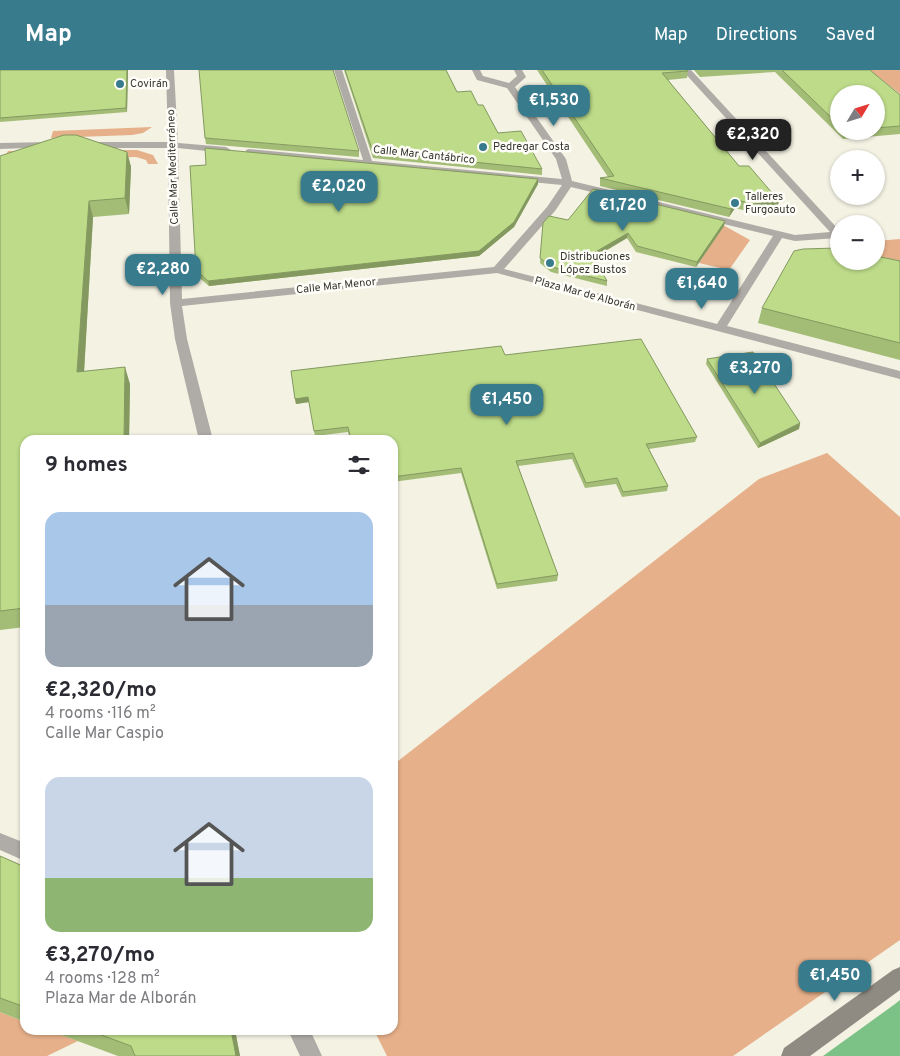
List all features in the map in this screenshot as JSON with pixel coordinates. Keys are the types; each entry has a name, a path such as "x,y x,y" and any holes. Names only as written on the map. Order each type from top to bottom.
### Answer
{"street":[{"name":"Calle Mar Mediterráneo","path":"170,70 176,303 181,339 205,435"},
{"path":"338,70 368,162"},
{"path":"476,70 480,78 510,86 561,159 568,183 551,209 497,270"},
{"path":"510,86 522,77 518,70"},
{"path":"686,70 830,226"},
{"name":"Calle Mar Cantábrico","path":"82,146 173,145 368,162 568,183 795,238 830,236"},
{"path":"0,146 64,146"},
{"path":"720,328 779,234"},
{"name":"Calle Mar Menor","path":"176,303 497,270"},
{"name":"Plaza Mar de Alborán","path":"497,270 900,375"},
{"path":"0,841 20,850"},
{"path":"792,1056 900,977"},
{"path":"301,1035 311,1056"}],"shaded area":[{"path":"870,70 900,70 900,94"},
{"path":"152,127 143,133 132,135 51,138 53,131"},
{"path":"137,150 153,155 158,164 148,164 146,160 136,157 3,160 8,151"},
{"path":"723,225 750,240 729,270 699,263"},
{"path":"900,239 900,263 885,260 885,240"},
{"path":"827,453 900,517 900,940 733,1056 387,1056 376,1035 398,1035 398,761 759,479"},
{"path":"900,1000 900,1056 823,1056 895,1004"},
{"path":"0,1012 20,1020 20,1035 62,1035 78,1041 47,1056 0,1056"}],"building":[{"path":"0,70 127,70 126,108 0,118"},
{"path":"199,70 333,70 359,151 205,138"},
{"path":"345,70 446,70 457,92 471,91 478,105 483,105 498,133 521,131 542,169 373,152"},
{"path":"542,70 687,70 662,73 739,166 749,166 779,201 753,204 737,200 731,209 600,178 614,176"},
{"path":"782,70 870,70 900,95 900,126 885,127 885,85 830,85 830,116"},
{"path":"64,135 76,135 127,152 125,198 89,201 77,372 125,367 124,435 20,435 20,609 0,611 0,156"},
{"path":"205,148 538,179 514,222 479,251 208,281 196,270 190,166 206,165"},
{"path":"593,189 725,221 697,262 637,246 628,233 592,254 607,281 552,267 540,258 543,223 549,216 568,220"},
{"path":"830,248 830,270 885,270 885,258 900,261 900,343 762,308 794,251"},
{"path":"641,339 697,437 646,444 668,486 623,492 617,478 586,483 573,453 516,461 558,575 497,584 461,468 398,476 398,435 350,435 348,427 314,431 308,397 295,399 291,371 501,346 505,355"},
{"path":"753,352 800,423 760,443 707,359"},
{"path":"0,856 20,865 20,1005 0,998"},
{"path":"101,1035 232,1035 236,1056 135,1056 131,1046"}],"place":[{"name":"Covirán","path":"120,84"},
{"name":"Pedregar Costa","path":"483,147"},
{"name":"Talleres Furgoauto","path":"735,203"},
{"name":"Distribuciones López Bustos","path":"550,263"}]}
